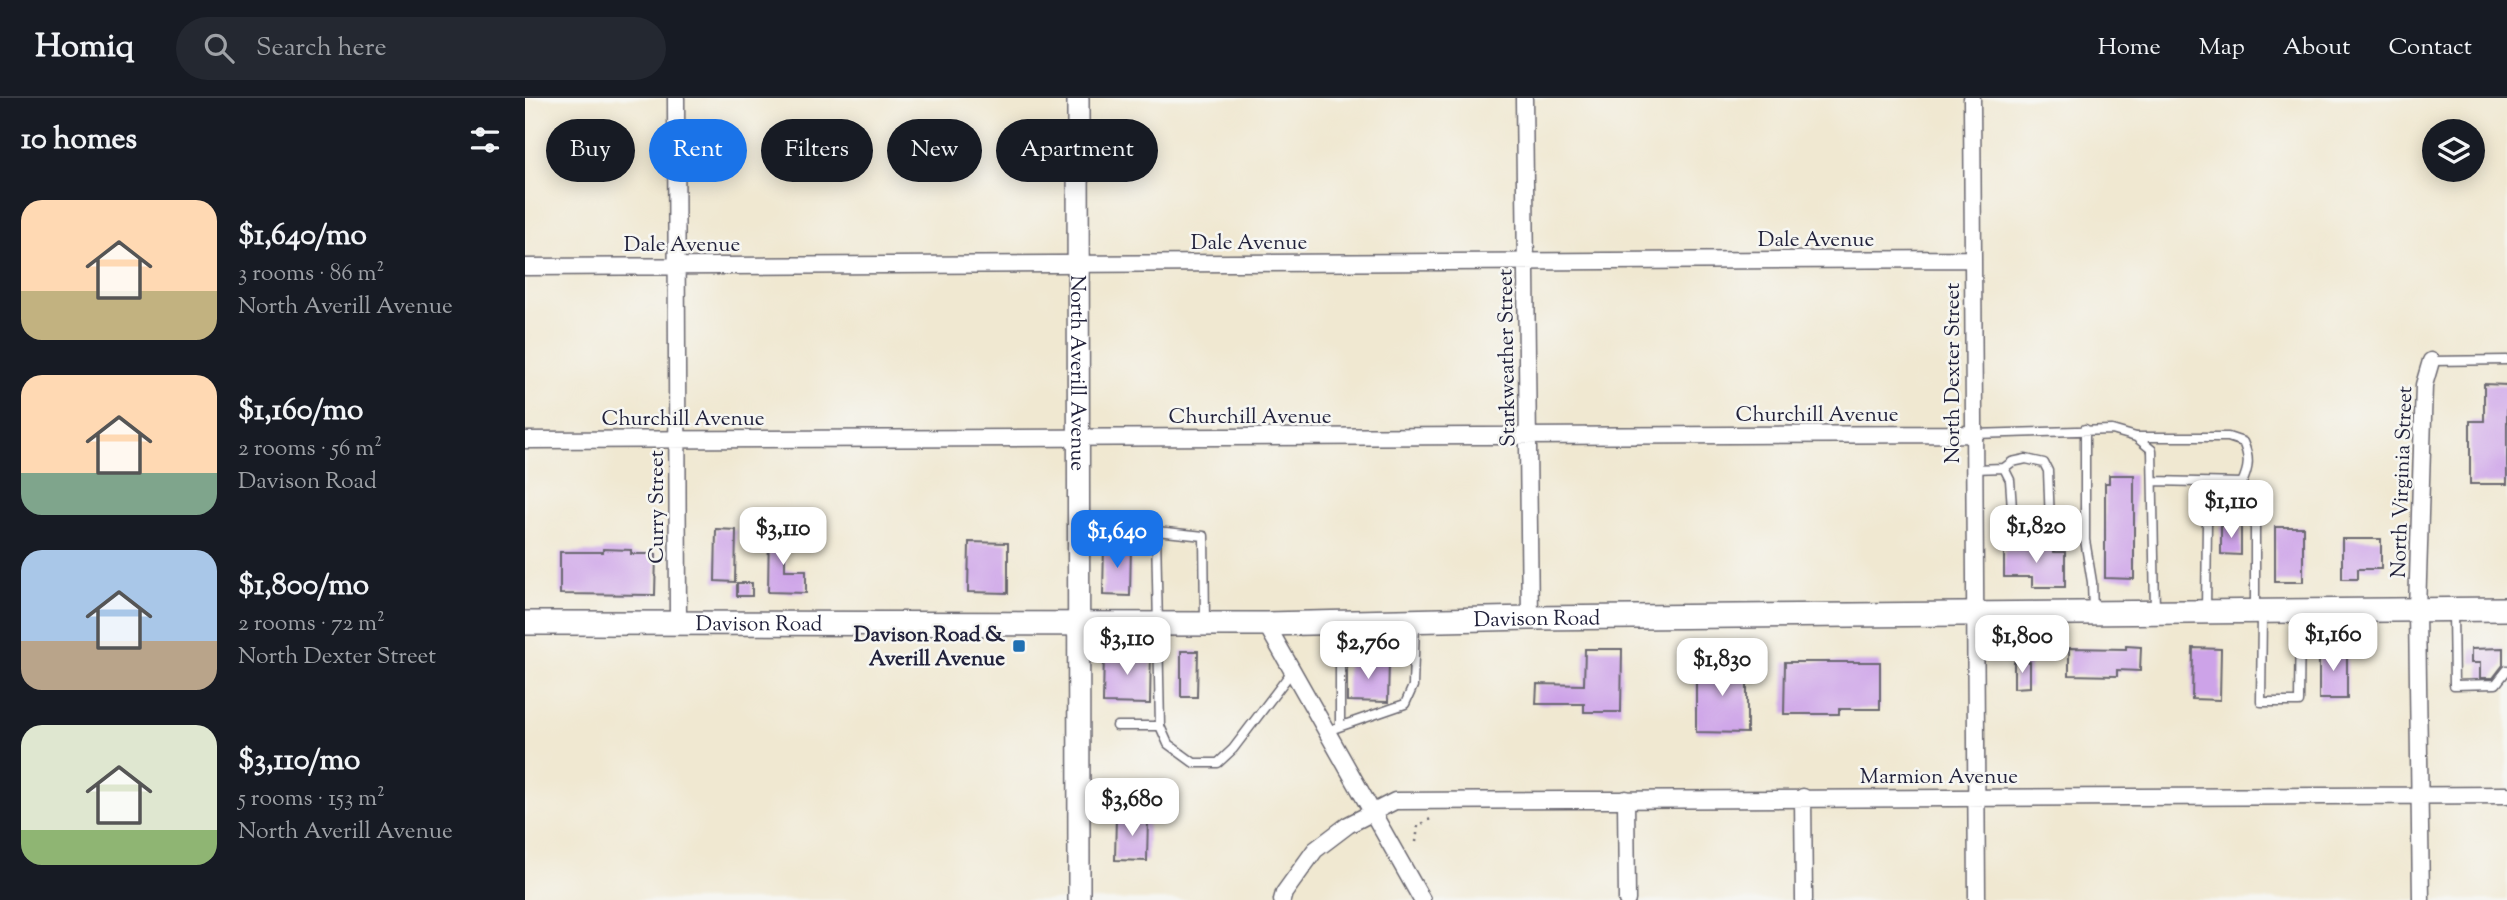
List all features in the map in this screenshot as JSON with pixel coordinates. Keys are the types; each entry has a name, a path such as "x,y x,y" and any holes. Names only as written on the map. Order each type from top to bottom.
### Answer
{"main road":[{"name":"Davison Road","path":"525,623 1266,624 1530,618 2507,609"}],"street":[{"name":"Curry Street","path":"676,98 678,622"},
{"name":"North Averill Avenue","path":"1078,98 1079,900"},
{"name":"Starkweather Street","path":"1524,98 1530,618"},
{"name":"North Dexter Street","path":"1972,98 1977,900"},
{"name":"Dale Avenue","path":"525,267 1972,259"},
{"name":"North Virginia Street","path":"2421,900 2417,610 2424,384 2431,360"},
{"name":"Churchill Avenue","path":"525,440 1974,434"},
{"path":"1266,624 1293,670 1334,729 1372,811 1422,900"},
{"name":"Marmion Avenue","path":"1282,900 1315,850 1348,825 1395,801 2507,795"},
{"path":"1804,797 1804,900"},
{"path":"1626,799 1627,900"}],"lane":[{"path":"2431,360 2507,360"},
{"path":"1974,434 2085,429 2112,430 2136,437 2228,437 2243,442 2248,453 2249,468 2242,483 2154,481"},
{"path":"2085,429 2085,540 2092,582 2093,613"},
{"path":"2136,437 2152,450 2155,612"},
{"path":"1974,469 2004,468 2012,462 2026,458 2044,463 2049,484 2050,523 2046,530 2028,533 2016,528 2013,522 2010,480 2004,468"},
{"path":"2206,612 2207,522 2211,516 2221,511 2236,509 2249,513 2255,524 2262,702 2299,702 2301,611"},
{"path":"1078,530 1156,531 1204,536 1205,623"},
{"path":"1156,531 1160,726 1168,744 1194,763 1218,763 1233,749 1293,670"},
{"path":"2452,610 2453,684 2496,684 2507,670"},
{"path":"1340,623 1334,729 1405,704 1413,686 1415,622"},
{"path":"1117,726 1160,726"}],"path":[{"path":"1416,842 1418,826 1432,818"}],"building":[{"path":"2484,384 2507,385 2507,484 2470,484 2470,421 2484,421"},
{"path":"2109,475 2134,475 2134,579 2105,578 2105,483 2109,483"},
{"path":"2221,526 2241,526 2241,555 2221,554"},
{"path":"769,527 785,527 785,570 806,570 806,593 768,592"},
{"path":"2275,527 2303,527 2303,582 2275,582"},
{"path":"716,529 736,530 735,582 715,581"},
{"path":"2342,539 2381,539 2381,569 2358,569 2358,579 2342,579"},
{"path":"969,542 1008,543 1008,593 968,592"},
{"path":"1104,544 1131,544 1130,596 1103,595"},
{"path":"2016,545 2053,545 2053,552 2065,552 2065,587 2032,587 2032,577 2004,577 2004,550 2016,550"},
{"path":"603,549 631,550 631,554 656,554 655,595 560,594 560,552 603,552"},
{"path":"737,583 752,583 752,596 737,596"},
{"path":"2126,646 2141,647 2140,671 2117,670 2117,676 2069,675 2069,648 2126,649"},
{"path":"2319,647 2347,647 2347,699 2319,699"},
{"path":"2193,648 2221,649 2220,700 2192,699"},
{"path":"2503,648 2503,665 2493,678 2480,678 2480,663 2471,663 2471,649"},
{"path":"1585,649 1622,649 1621,712 1584,712 1584,704 1536,704 1537,684 1584,685"},
{"path":"1104,650 1151,650 1150,704 1103,703"},
{"path":"1181,651 1198,651 1197,697 1181,697"},
{"path":"1347,660 1389,661 1388,702 1347,701"},
{"path":"1785,662 1880,662 1880,709 1839,709 1839,714 1784,714"},
{"path":"2014,662 2030,662 2030,687 2014,688"},
{"path":"1696,664 1747,664 1747,733 1696,732"},
{"path":"1116,816 1148,817 1147,861 1115,860"}],"place":[{"name":"Davison Road & Averill Avenue","path":"1019,646"}]}
